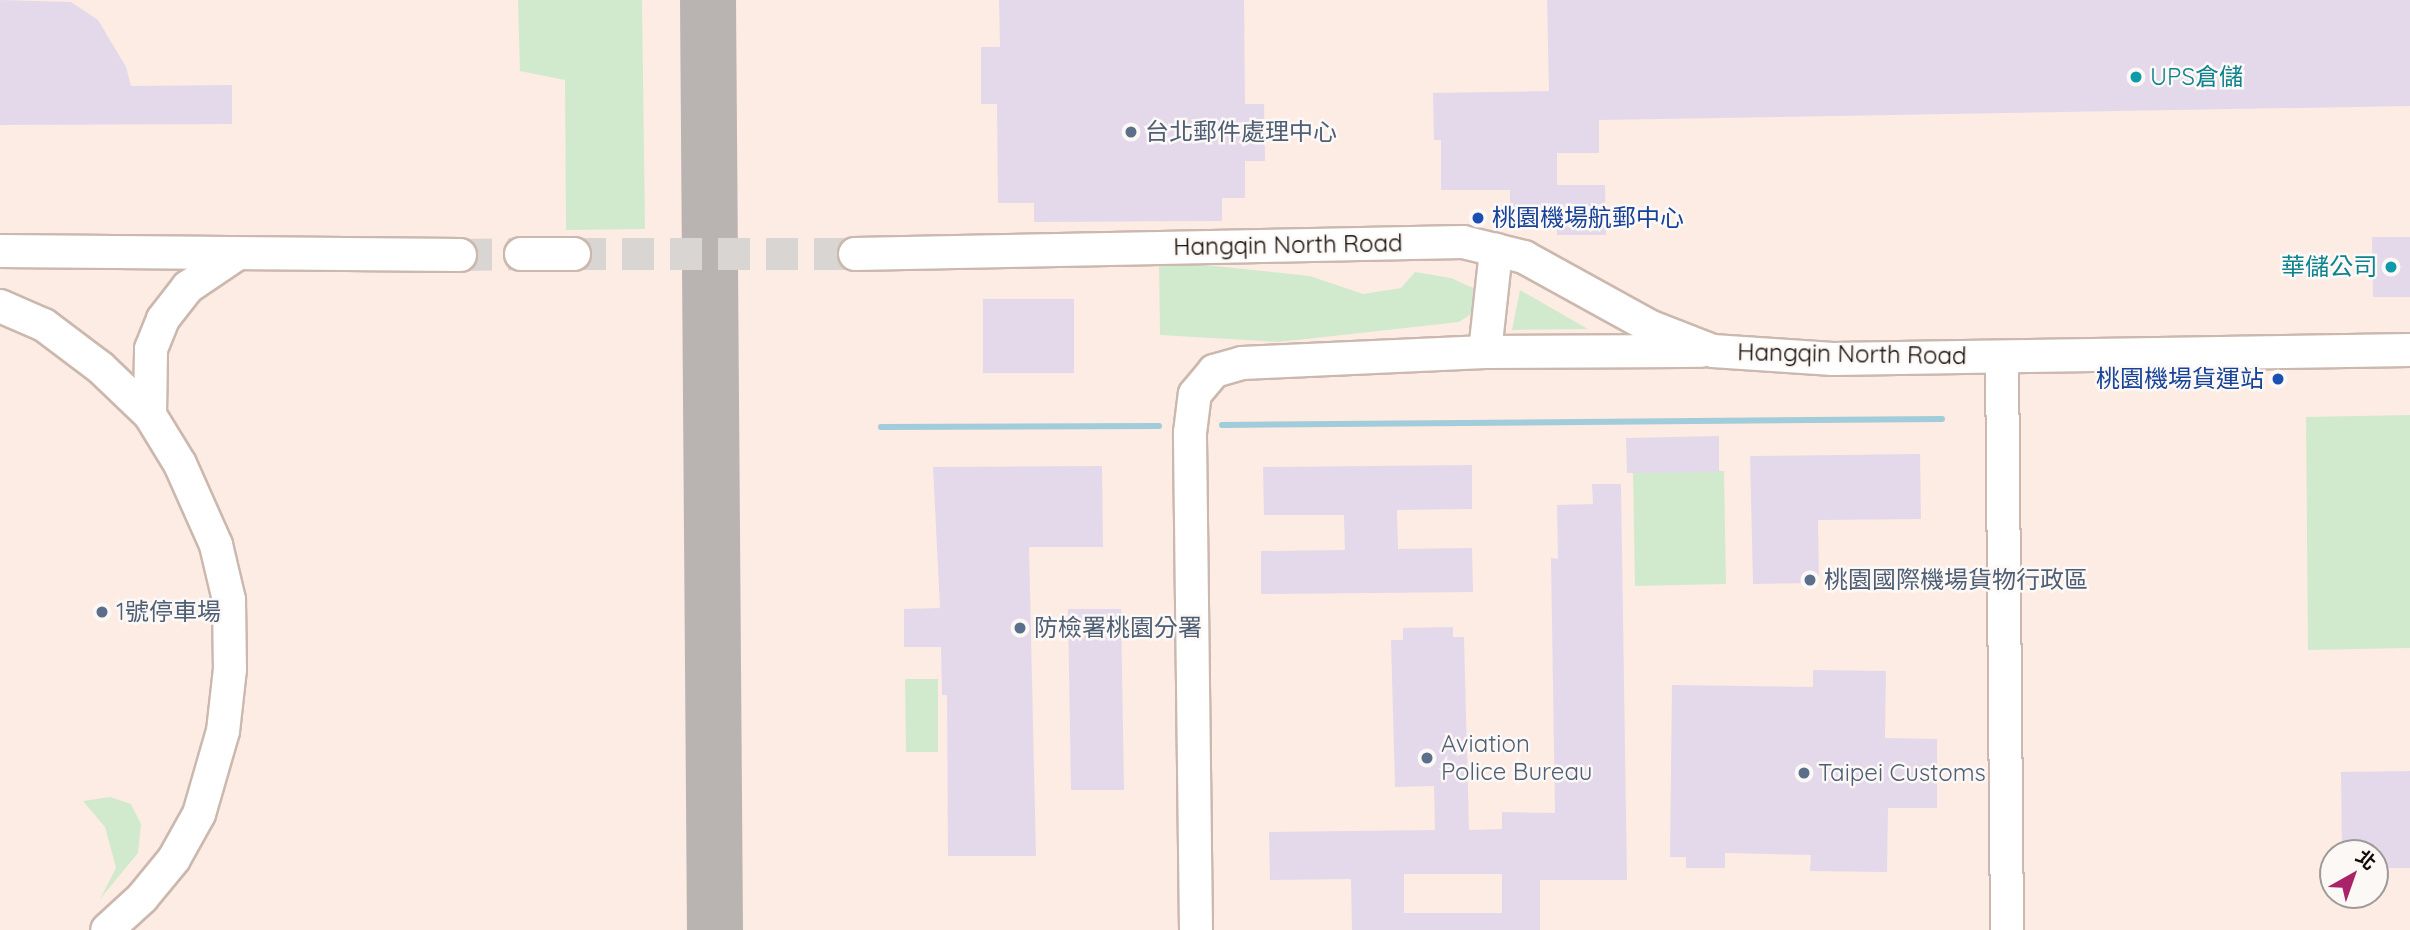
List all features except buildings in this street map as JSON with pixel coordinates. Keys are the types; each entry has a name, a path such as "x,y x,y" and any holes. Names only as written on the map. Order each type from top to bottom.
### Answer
{"street":[{"name":"Hangqin North Road","path":"855,254 1463,242 1524,257 1651,327 1713,351 1833,359 2410,350"},
{"path":"1485,352 1496,250"},
{"path":"0,251 234,256 460,255"},
{"path":"521,254 574,254"},
{"path":"150,415 151,349 163,319 188,288 234,256"},
{"path":"0,306 44,325 101,368 150,415 180,464 216,545 229,600 230,669 220,745 199,814 174,859 142,898 107,930"},
{"path":"1196,930 1190,433 1195,394 1214,371 1242,363 1485,352 1713,351"},
{"path":"2002,357 2007,930"}],"shaded area":[{"path":"0,0 2410,0 2410,930 0,930"}],"green space":[{"path":"518,0 642,0 645,229 566,230 565,80 520,71"},
{"path":"1159,260 1310,276 1363,294 1401,288 1415,272 1451,278 1473,288 1474,301 1470,315 1459,322 1279,342 1160,335"},
{"path":"1520,290 1588,329 1512,330"},
{"path":"2410,415 2410,648 2308,650 2306,417"},
{"path":"1724,471 1726,584 1635,586 1633,472"},
{"path":"905,679 938,679 938,752 906,752"},
{"path":"110,797 131,804 141,824 138,853 100,899 116,868 105,827 83,801"}],"waterway":[{"path":"1222,425 1942,419"},
{"path":"881,427 1159,426"}],"taxiway":[{"path":"708,0 715,930"}],"tunnel":[{"path":"460,255 521,254"},
{"path":"574,254 855,254"}],"place":[{"name":"UPS倉儲","path":"2136,77"},
{"name":"台北郵件處理中心","path":"1131,132"},
{"name":"桃園機場航郵中心","path":"1478,218"},
{"name":"華儲公司","path":"2391,267"},
{"name":"桃園機場貨運站","path":"2278,379"},
{"name":"桃園國際機場貨物行政區","path":"1810,580"},
{"name":"1號停車場","path":"102,612"},
{"name":"防檢署桃園分署","path":"1020,628"},
{"name":"Aviation Police Bureau","path":"1427,758"},
{"name":"Taipei Customs","path":"1804,773"}]}
